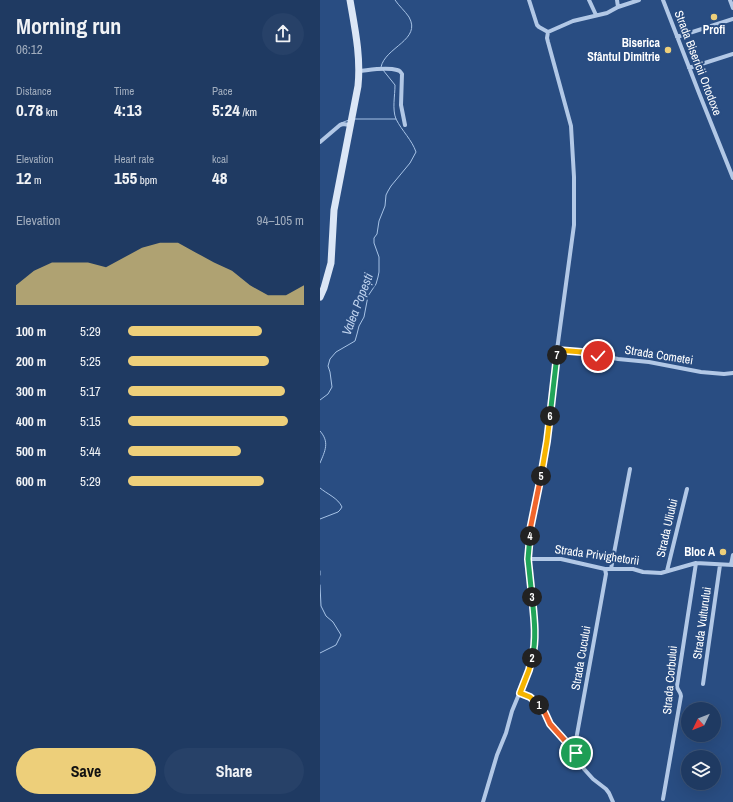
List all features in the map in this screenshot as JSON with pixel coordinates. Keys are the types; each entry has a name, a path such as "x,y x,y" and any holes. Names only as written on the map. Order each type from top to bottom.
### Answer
{"main road":[{"path":"320,297 331,263 334,210 358,86 358,49 350,0"}],"street":[{"path":"529,0 537,25 548,32"},
{"path":"589,0 596,15"},
{"path":"616,0 618,6"},
{"path":"548,32 573,21 607,12 618,6 639,0"},
{"name":"Strada Bisericii Ortodoxe","path":"663,0 733,178"},
{"path":"730,0 733,8"},
{"path":"677,37 733,19"},
{"path":"483,802 512,711 529,670 534,653 535,623 528,559 530,530 547,441 557,350 574,225 574,177 571,126 547,38 548,32"},
{"path":"689,68 733,54"},
{"path":"359,71 385,69 398,70 402,74 401,105 405,125"},
{"path":"320,142 343,124 350,124"},
{"name":"Strada Cometei","path":"557,350 582,352 618,359 649,362 701,372 724,374 733,373"},
{"path":"611,569 630,469"},
{"name":"Strada Uliului","path":"667,572 687,489"},
{"path":"732,565 733,555"},
{"name":"Strada Privighetorii","path":"528,559 561,560 605,569 633,569 644,572 661,573 688,564 696,563 732,565"},
{"name":"Strada Corbului","path":"663,799 681,696 677,686 696,563"},
{"name":"Strada Vulturului","path":"703,684 720,565"},
{"name":"Strada Cucului","path":"574,751 606,574 605,569"},
{"path":"520,693 530,697 538,704 545,713 550,724 574,751 582,766 593,779 606,789 613,802"}],"waterway":[{"path":"381,67 389,54 407,38 411,32 412,25 409,17 395,0"},
{"name":"Valea Popești","path":"320,400 328,394 332,387 328,366 330,359 336,352 355,341 359,326 364,317 368,296 376,284 379,272 379,257 374,243 374,238 377,234 379,221 385,206 386,195 391,186 410,163 416,152 412,143 396,119 394,107 395,85 383,70"},
{"path":"354,119 396,119"},
{"path":"341,123 349,120"},
{"name":"Valea Popești","path":"320,431 326,443 325,451 320,463"},
{"name":"Valea Popești","path":"320,488 335,499 342,507 338,512 320,519"},
{"name":"Valea Popești","path":"320,585 321,606 326,616 333,622 341,635 336,645 320,653"}],"place":[{"name":"Profi","path":"714,17"},
{"name":"Biserica Sfântul Dimitrie","path":"668,50"},
{"name":"Bloc A","path":"723,552"}],"route":[{"path":"576,753 550,724 545,713 538,704 530,697 520,693 534,653 535,623 528,559 530,530 547,441 557,350 589,353 598,356"}]}
